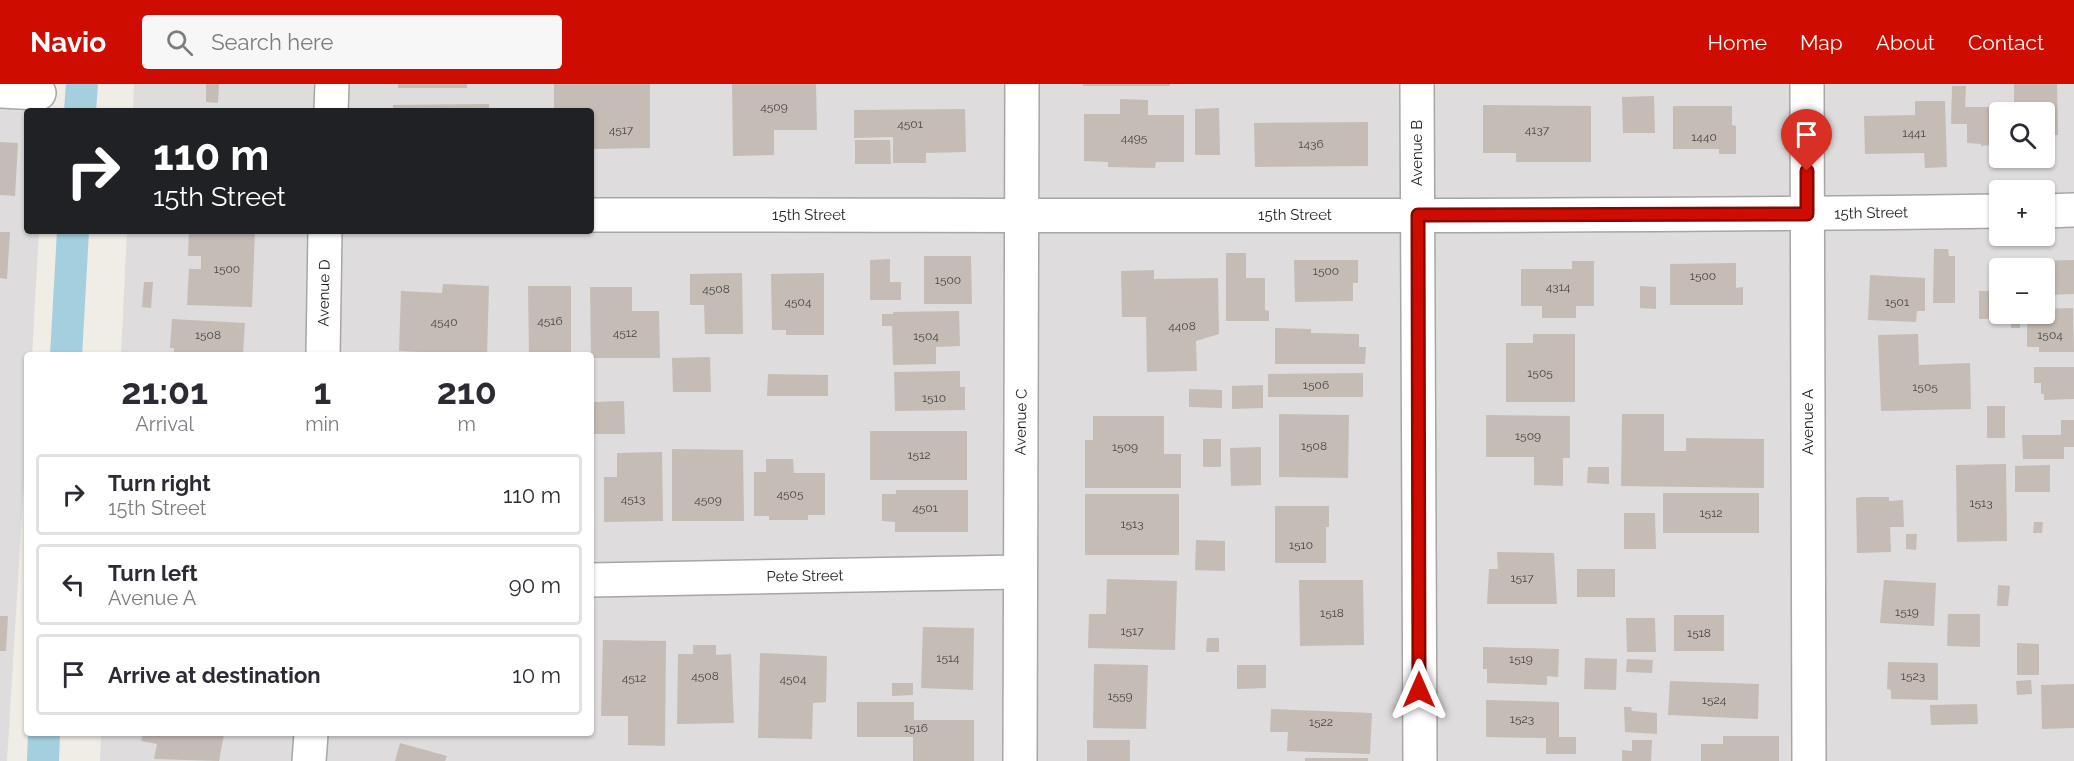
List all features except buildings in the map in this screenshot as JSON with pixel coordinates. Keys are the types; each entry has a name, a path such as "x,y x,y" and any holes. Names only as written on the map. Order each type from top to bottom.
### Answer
{"street":[{"path":"331,108 332,84"},
{"name":"Avenue C","path":"1020,761 1022,84"},
{"name":"Avenue B","path":"1417,84 1420,761"},
{"name":"Avenue A","path":"1807,84 1809,761"},
{"path":"0,92 39,93"},
{"path":"2055,211 2074,210"},
{"name":"15th Street","path":"594,215 1989,212"},
{"name":"Avenue D","path":"323,352 325,234"},
{"name":"Pete Street","path":"594,580 1020,572"},
{"path":"309,761 311,736"}],"shaded area":[{"path":"0,84 48,84 46,108 24,108 24,234 39,234 32,352 24,352 24,481 7,761 0,761"},
{"path":"134,84 2074,84 2074,761 100,761 101,736 594,736 594,352 121,352 127,234 594,234 594,108 133,108"}],"waterway":[{"path":"80,108 82,84"},
{"path":"66,352 73,234"},
{"path":"43,761 44,736"}],"route":[{"path":"1419,690 1418,215 1807,214 1807,171"}]}
